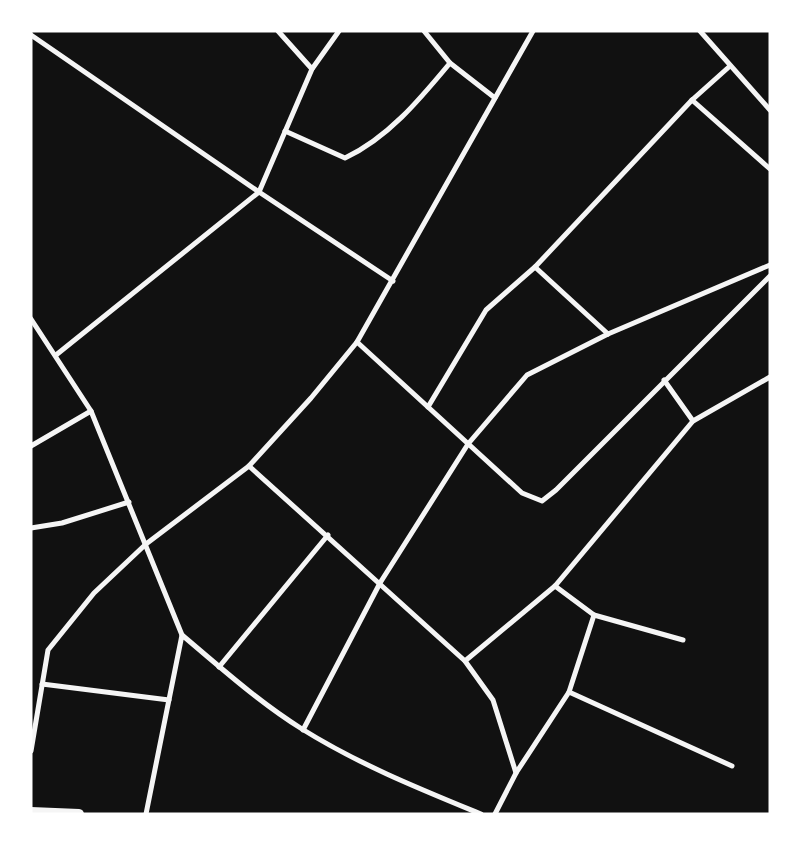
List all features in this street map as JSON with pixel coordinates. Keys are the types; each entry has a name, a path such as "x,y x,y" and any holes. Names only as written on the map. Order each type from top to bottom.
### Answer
{"main road":[{"path":"31,812 79,814"}],"street":[{"path":"278,31 312,68"},
{"path":"56,356 259,192 312,68 339,31"},
{"path":"424,31 450,63 495,98"},
{"path":"31,751 48,650 94,593 146,544 249,466 311,398 357,342 533,31"},
{"path":"700,31 770,110"},
{"path":"31,35 259,192 393,281"},
{"path":"285,131 345,158 364,149 410,109 450,63"},
{"path":"428,407 486,310 535,266 692,100 730,66"},
{"path":"692,100 770,169"},
{"path":"303,730 380,583 468,444 527,375 608,334 770,265"},
{"path":"535,266 608,334"},
{"path":"357,342 522,493 542,500 556,490 770,276"},
{"path":"31,319 91,411 182,635 257,698 303,730 390,776 481,814"},
{"path":"465,661 555,586 693,420 770,377"},
{"path":"664,380 693,420"},
{"path":"31,446 91,411"},
{"path":"249,466 328,534 465,661 493,700 516,773"},
{"path":"31,528 62,523 129,502"},
{"path":"219,666 328,534"},
{"path":"555,586 594,615 683,640"},
{"path":"495,814 516,773 569,692 594,615"},
{"path":"146,814 182,635"},
{"path":"42,684 169,700"},
{"path":"569,692 732,766"}]}
